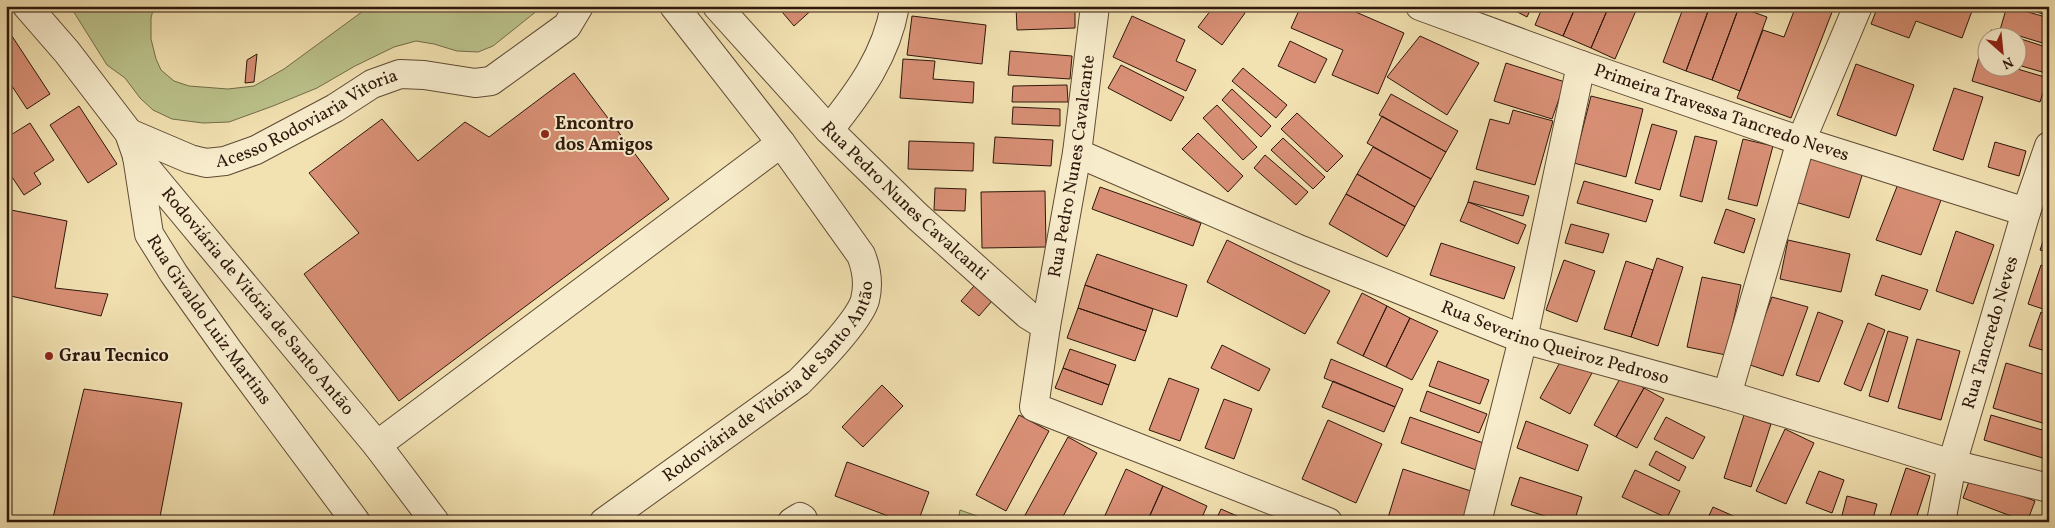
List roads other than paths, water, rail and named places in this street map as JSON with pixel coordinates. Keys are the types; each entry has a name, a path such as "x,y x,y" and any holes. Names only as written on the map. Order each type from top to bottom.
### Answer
{"street":[{"name":"Rua Givaldo Luiz Martins","path":"27,6 67,52 133,144 149,234 174,274 356,522"},
{"name":"Acesso Rodoviaria Vitoria","path":"133,144 206,163 225,161 256,150 335,108 372,84 400,74 424,75 475,83 491,81 567,26 579,6"},
{"name":"Rodoviária de Vitória de Santo Antão","path":"604,522 799,382 825,356 864,303 867,277 861,254 781,142 674,6"},
{"name":"Rua Pedro Nunes Cavalcanti","path":"717,6 829,130 917,216 1028,316 1046,326"},
{"path":"829,130 865,84 887,40 895,6"},
{"name":"Rua Pedro Nunes Cavalcante","path":"1046,326 1077,153 1095,6"},
{"name":"Primeira Travessa Tancredo Neves","path":"1420,6 1581,65 1801,141 2026,212"},
{"path":"1728,395 1801,141 1858,6"},
{"path":"1477,522 1523,339 1581,65"},
{"path":"377,445 781,142"},
{"name":"Rodoviária de Vitória de Santo Antão","path":"133,144 377,445 435,522"},
{"name":"Rua Tancredo Neves","path":"1941,522 1952,464 2026,212 2049,146"},
{"name":"Rua Severino Queiroz Pedroso","path":"1077,153 1301,250 1523,339 1728,395 1952,464 2049,488"},
{"path":"1046,326 1034,407 1328,522"},
{"path":"792,522 800,517 803,519 802,522"}],"place":[{"name":"Encontro dos Amigos","path":"545,134"},
{"name":"Grau Tecnico","path":"49,356"}]}
